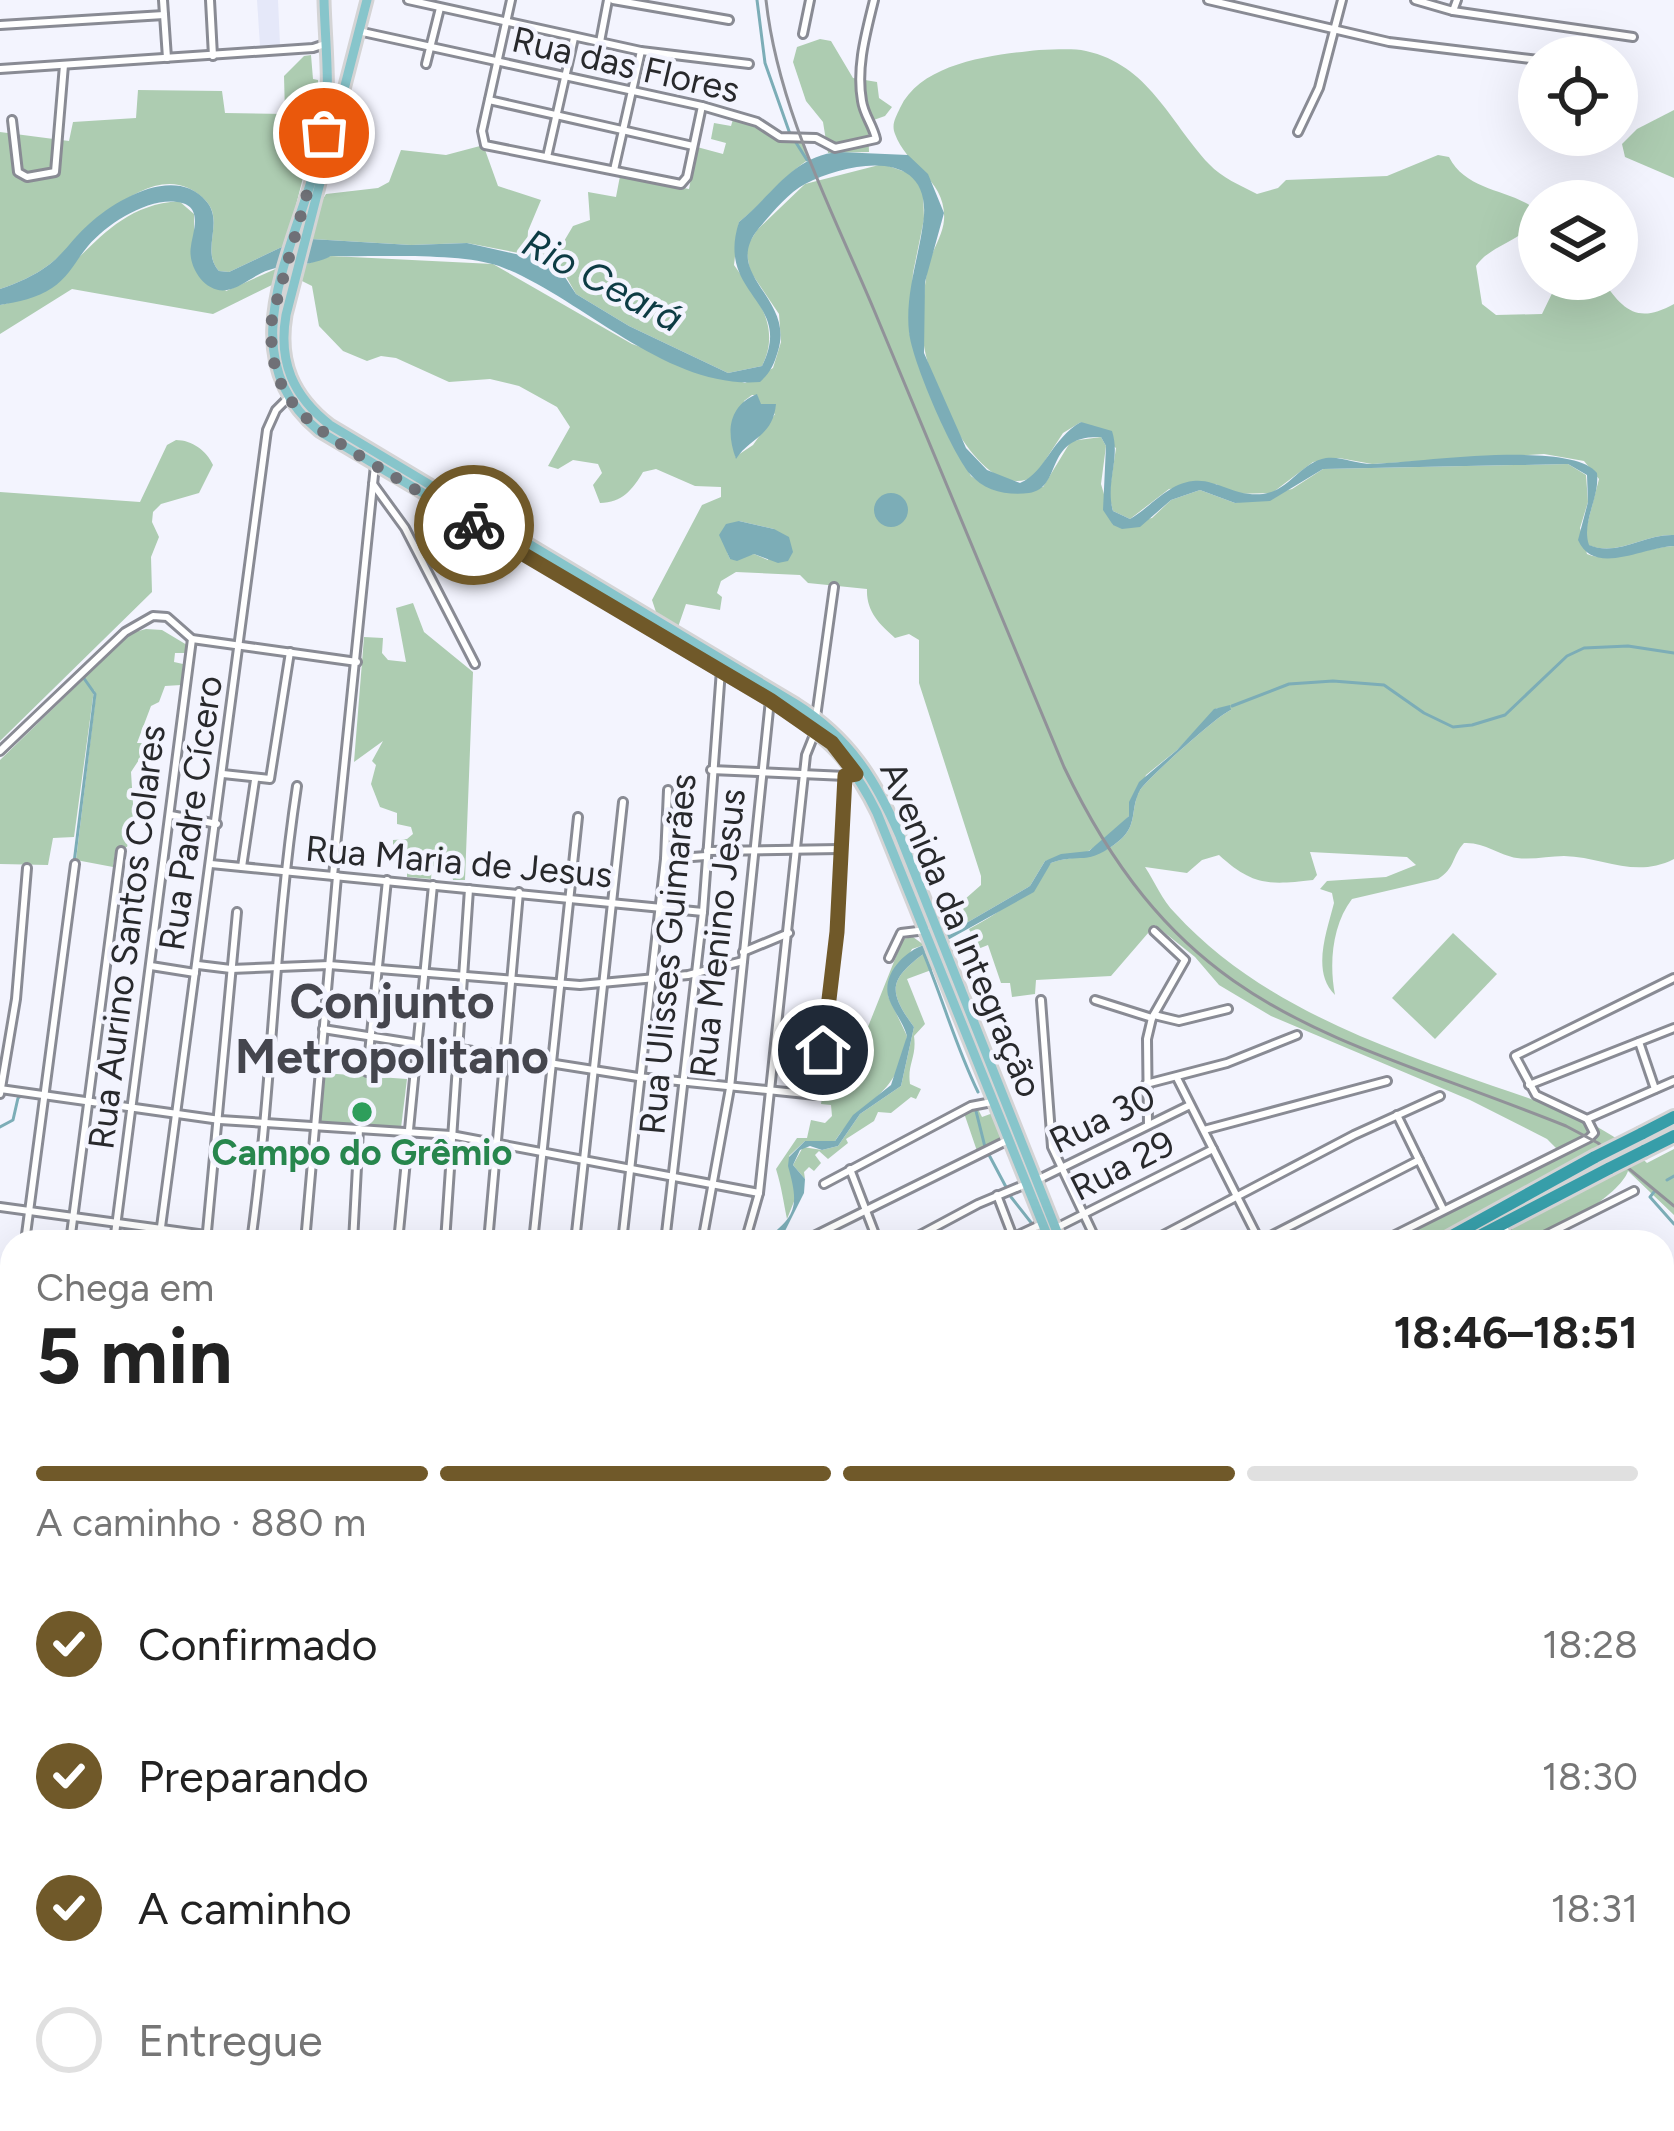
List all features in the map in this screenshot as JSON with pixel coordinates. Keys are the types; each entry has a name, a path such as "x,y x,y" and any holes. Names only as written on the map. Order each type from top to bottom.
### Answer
{"highway":[{"path":"1463,1230 1674,1117"},
{"path":"1491,1230 1674,1136"}],"main road":[{"name":"Avenida da Integração","path":"324,0 324,133 283,341 288,372 314,412 375,465 662,630"},
{"name":"Avenida da Integração","path":"367,0 346,84 272,318 275,372 289,398 305,419 662,630 816,730 843,754 877,813 994,1085 1010,1139 1056,1228"},
{"path":"326,67 338,72 350,68"},
{"path":"326,84 346,84"},
{"name":"Avenida da Integração","path":"675,639 816,717 848,745 878,784 1005,1112 1045,1230"}],"street":[{"path":"163,0 166,58"},
{"path":"210,0 213,56"},
{"path":"408,0 641,51 748,64"},
{"path":"511,0 481,138 489,146 684,184 702,106"},
{"path":"600,42 610,0 728,20"},
{"path":"681,11 682,0"},
{"path":"803,34 810,0"},
{"name":"Rua das Flores","path":"358,32 702,106 758,122 780,137 816,139 835,148 875,139 864,111 860,81 874,0"},
{"path":"1209,0 1389,42 1518,57"},
{"path":"1277,14 1280,0"},
{"path":"1298,132 1319,88 1342,0"},
{"path":"1415,0 1453,11 1627,36"},
{"path":"1453,11 1456,0"},
{"path":"426,64 440,8"},
{"path":"0,25 164,15"},
{"path":"547,157 574,38"},
{"path":"0,69 325,44"},
{"path":"614,170 641,51"},
{"path":"12,119 18,172 33,177 55,172 64,65"},
{"path":"489,100 693,146"},
{"name":"Rua Padre Cícero","path":"161,1230 267,430 276,410 289,398"},
{"path":"306,1230 375,465"},
{"path":"373,484 405,528 475,664"},
{"path":"816,717 834,587"},
{"path":"0,751 140,621 162,615 192,640 357,662"},
{"name":"Rua Aurino Santos Colares","path":"115,1230 192,640"},
{"path":"223,774 268,780 290,652"},
{"name":"Rua Ulisses Guimarães","path":"666,1230 703,911 721,670"},
{"name":"Rua Menino Jesus","path":"704,1230 730,1088 770,700"},
{"path":"748,1230 759,1193 772,1091 808,746 816,730"},
{"path":"460,1049 730,1088 811,1096 819,1090 851,775 804,777 712,770"},
{"path":"242,867 255,780"},
{"path":"254,1230 285,872 297,786"},
{"path":"623,1230 665,860 668,790"},
{"path":"577,1230 623,802"},
{"path":"171,815 217,824"},
{"path":"534,1230 578,817"},
{"path":"665,860 754,850 840,849"},
{"path":"72,1230 122,851"},
{"name":"Rua Maria de Jesus","path":"211,863 703,911"},
{"path":"26,1230 75,864"},
{"path":"27,868 16,999 0,1090 220,1120 407,1131 497,1142 759,1193"},
{"path":"367,1072 387,880"},
{"path":"399,1230 433,885"},
{"path":"446,1230 469,889"},
{"path":"489,1230 520,892"},
{"path":"207,1230 237,912"},
{"path":"889,958 902,933 926,930"},
{"path":"1148,1125 1145,1049 1153,1017 1185,960 1154,931"},
{"path":"151,966 329,965 603,984 696,973 743,956 788,932"},
{"path":"1405,1230 1589,1138 1594,1133 1587,1119 1544,1101 1529,1085 1517,1052 1674,978"},
{"path":"1041,1000 1052,1147 1091,1230"},
{"path":"1095,1000 1179,1021 1228,1009"},
{"path":"1529,1085 1674,1028"},
{"path":"323,1029 418,1044"},
{"path":"1147,1084 1245,1058 1298,1035"},
{"path":"1639,1042 1655,1089"},
{"path":"1177,1078 1254,1230"},
{"path":"1204,1130 1387,1081"},
{"path":"1587,1119 1674,1081"},
{"path":"1173,1230 1440,1096"},
{"path":"824,1184 971,1106 995,1101"},
{"name":"Rua 30","path":"930,1230 1191,1105"},
{"path":"1396,1115 1444,1210"},
{"path":"354,1230 359,1130"},
{"path":"829,1230 1010,1139"},
{"name":"Rua 29","path":"1056,1228 1213,1149"},
{"path":"1283,1230 1419,1160"},
{"path":"850,1169 874,1230"},
{"path":"1556,1230 1634,1191"},
{"path":"997,1196 1010,1230"},
{"path":"0,1207 173,1230"},
{"path":"1030,1230 1042,1223"},
{"path":"1502,1224 1505,1230"}],"shaded area":[{"path":"257,0 278,0 280,45 260,46"}],"green space":[{"path":"820,39 831,41 853,78 877,82 879,98 892,107 885,116 868,122 869,152 828,153 823,122 806,101 793,62 797,47"},
{"path":"1068,49 1108,58 1142,82 1214,169 1257,194 1278,188 1286,180 1387,176 1438,155 1449,157 1466,177 1518,200 1518,236 1476,266 1482,304 1496,315 1542,314 1549,300 1618,300 1641,313 1674,304 1674,535 1620,547 1588,545 1585,533 1599,479 1584,461 1544,454 1372,464 1339,458 1313,462 1272,493 1233,494 1216,484 1169,489 1130,519 1113,511 1109,495 1116,448 1081,422 1063,433 1035,476 1014,481 994,473 958,433 926,355 926,281 943,225 943,206 933,184 900,145 894,124 910,93 925,80 981,58"},
{"path":"311,55 319,114 286,245 229,272 219,271 212,254 211,209 186,187 165,184 122,202 50,264 0,289 0,132 69,141 73,122 136,118 138,90 222,91 225,113 285,114 284,76"},
{"path":"1674,110 1674,178 1625,157 1638,156 1638,128"},
{"path":"734,116 801,140 809,159 739,222 734,265 758,300 768,325 762,366 728,373 629,326 576,294 563,271 524,254 467,243 311,239 326,194 378,188 389,182 401,150 446,155 480,146 498,186 541,200 528,231 527,250 557,253 573,226 590,220 588,192 616,197 620,176 689,189 697,147 723,154 726,143 711,139 714,123 731,126"},
{"path":"883,164 911,174 923,190 924,219 913,273 909,332 952,442 971,476 984,485 1043,487 1071,441 1101,437 1106,446 1101,484 1113,525 1152,518 1171,500 1200,490 1235,503 1292,489 1323,469 1568,464 1586,475 1588,502 1580,528 1587,554 1619,557 1674,546 1674,859 1633,867 1579,857 1517,858 1464,843 1438,879 1352,899 1334,945 1335,995 1322,963 1334,903 1332,893 1320,889 1327,881 1386,877 1416,865 1407,857 1310,852 1317,875 1313,880 1285,883 1252,878 1219,855 1202,860 1187,873 1145,867 1170,908 1208,945 1244,973 1322,1019 1574,1116 1613,1136 1647,1163 1674,1149 1674,1215 1628,1171 1597,1204 1552,1230 1410,1230 1561,1153 1547,1139 1470,1100 1271,1016 1219,985 1195,957 1155,925 1111,976 1036,980 1035,994 1012,997 1010,983 1001,983 988,945 978,949 969,929 1030,886 944,936 941,929 963,914 964,900 981,885 981,876 919,683 919,640 909,634 895,638 884,628 871,610 867,589 808,583 800,575 736,572 721,581 720,610 686,604 678,627 657,615 652,600 702,505 721,497 721,487 695,486 656,469 643,472 621,498 600,503 593,485 602,473 598,464 573,460 558,469 548,466 570,427 557,407 519,386 490,379 449,382 396,358 367,361 343,351 319,326 312,286 298,279 303,265 331,256 493,264 632,344 745,383 773,368 781,342 779,314 750,271 746,248 757,230 805,184","holes":["757,395 760,404 775,414 753,445 735,457 744,401","739,521 774,529 768,560 754,554 730,559 727,552","1217,708 1231,710 1145,784 1120,840 1093,855 1051,863 1030,886 1045,861 1084,854 1112,835 1129,816 1146,775"]},
{"path":"179,201 194,214 194,241 226,291 280,267 276,283 213,314 72,289 0,334 0,305 50,283 126,218"},
{"path":"176,440 198,447 213,465 199,493 161,504 153,512 159,537 151,557 152,592 0,741 0,492 140,502 167,445"},
{"path":"413,603 424,632 473,672 465,880 453,880 451,871 432,866 431,879 407,877 407,861 393,857 393,840 407,839 413,834 411,827 397,824 397,813 380,807 371,784 376,765 372,761 383,741 354,762 364,637 383,638 382,653 388,660 406,662 396,608"},
{"path":"162,630 187,645 185,653 175,653 174,662 183,664 181,685 165,686 159,702 151,706 137,743 150,743 131,772 134,819 127,847 116,848 113,867 76,860 94,690 74,837 53,838 48,865 0,864 0,760 131,633"},
{"path":"1453,933 1497,974 1435,1039 1392,998"},
{"path":"913,937 924,945 912,949 888,996 907,1036 897,1072 835,1141 805,1141 789,1156 797,1194 787,1219 776,1169 797,1138 807,1138 811,1120 825,1123 832,1116 831,1105 821,1104 825,1079 846,1082 903,939"},
{"path":"927,951 934,969 907,979 925,1024 914,1036 910,1084 921,1089 916,1099 911,1097 891,1113 878,1112 874,1121 846,1139 848,1143 828,1159 819,1151 815,1155 821,1163 814,1171 809,1167 804,1172 805,1179 793,1165 803,1147 838,1146 860,1114 901,1086 914,1027 899,1003 896,985 905,969"},
{"name":"Campo do Grêmio","path":"323,1073 407,1079 401,1128 320,1125"},
{"path":"978,1109 982,1117 993,1113 1001,1139 977,1151 964,1113"}],"water":[{"name":"Rio Ceará","path":"839,152 908,155 928,174 944,213 925,282 924,353 966,448 987,470 1020,483 1081,422 1112,431 1113,511 1130,519 1184,483 1209,482 1263,494 1326,458 1372,464 1491,455 1557,457 1582,463 1597,473 1587,528 1589,545 1620,547 1674,535 1674,546 1607,558 1585,551 1578,540 1588,502 1587,475 1568,464 1323,469 1270,501 1235,503 1200,490 1171,500 1140,527 1122,529 1103,510 1106,446 1101,437 1070,444 1040,489 1013,494 989,488 962,462 917,363 908,318 923,199 916,182 886,166 845,169 805,184 775,210 749,245 752,273 777,316 780,332 773,364 760,382 725,381 657,357 530,280 482,262 331,256 269,270 232,289 212,288 195,270 190,254 194,213 177,202 153,204 128,214 96,238 52,288 0,305 0,289 50,264 115,205 146,190 179,186 193,191 211,209 212,254 219,271 229,272 286,245 311,239 467,243 520,255 527,251 547,266 557,265 576,294 629,326 728,373 762,366 770,344 763,311 737,266 734,247 739,222 796,169"},
{"path":"757,394 761,404 776,404 774,415 736,459 732,421 740,405"},
{"path":"891,493 903,498 908,510 903,522 891,527 879,522 874,510 879,498"},
{"path":"739,521 789,537 793,552 788,561 778,563 754,554 730,559 719,535 726,524"},
{"path":"1230,705 1231,710 1140,790 1129,828 1120,840 1091,857 1051,863 1034,892 946,941 944,936 1030,886 1045,861 1089,851 1129,816 1129,802 1139,782 1214,709"},
{"path":"924,945 927,951 905,969 896,985 899,1003 914,1027 901,1086 860,1114 838,1146 800,1150 793,1165 805,1179 804,1193 786,1230 776,1230 789,1217 794,1201 789,1157 805,1141 835,1141 853,1115 891,1085 907,1036 889,999 888,982 909,953"}],"waterway":[{"path":"757,0 765,63 790,134"},
{"path":"795,141 807,160"},
{"path":"1232,706 1289,684 1384,685 1453,727 1472,725 1505,715 1567,656 1584,648 1628,646 1674,653"},
{"path":"74,863 95,694 83,677"},
{"path":"924,954 978,1092"},
{"path":"0,1127 13,1120 18,1098 24,1094"},
{"path":"976,1111 985,1147"},
{"path":"988,1153 1006,1187"},
{"path":"1667,1180 1674,1176"},
{"path":"1654,1192 1650,1197 1674,1224"},
{"path":"1011,1197 1033,1225"}],"railway":[{"path":"766,0 782,80 809,158 1064,767 1110,851 1160,916 1214,966 1272,1005 1406,1066 1566,1126 1598,1143 1674,1206"}],"way so far":[{"path":"324,133 272,318 275,372 294,407 319,431 474,525"}],"place":[{"name":"Campo do Grêmio","path":"362,1112"}],"district":[{"name":"Conjunto Metropolitano","path":"392,1028"}],"route":[{"path":"474,525 770,700 843,754 856,774 845,776 837,932 823,1050"}]}
